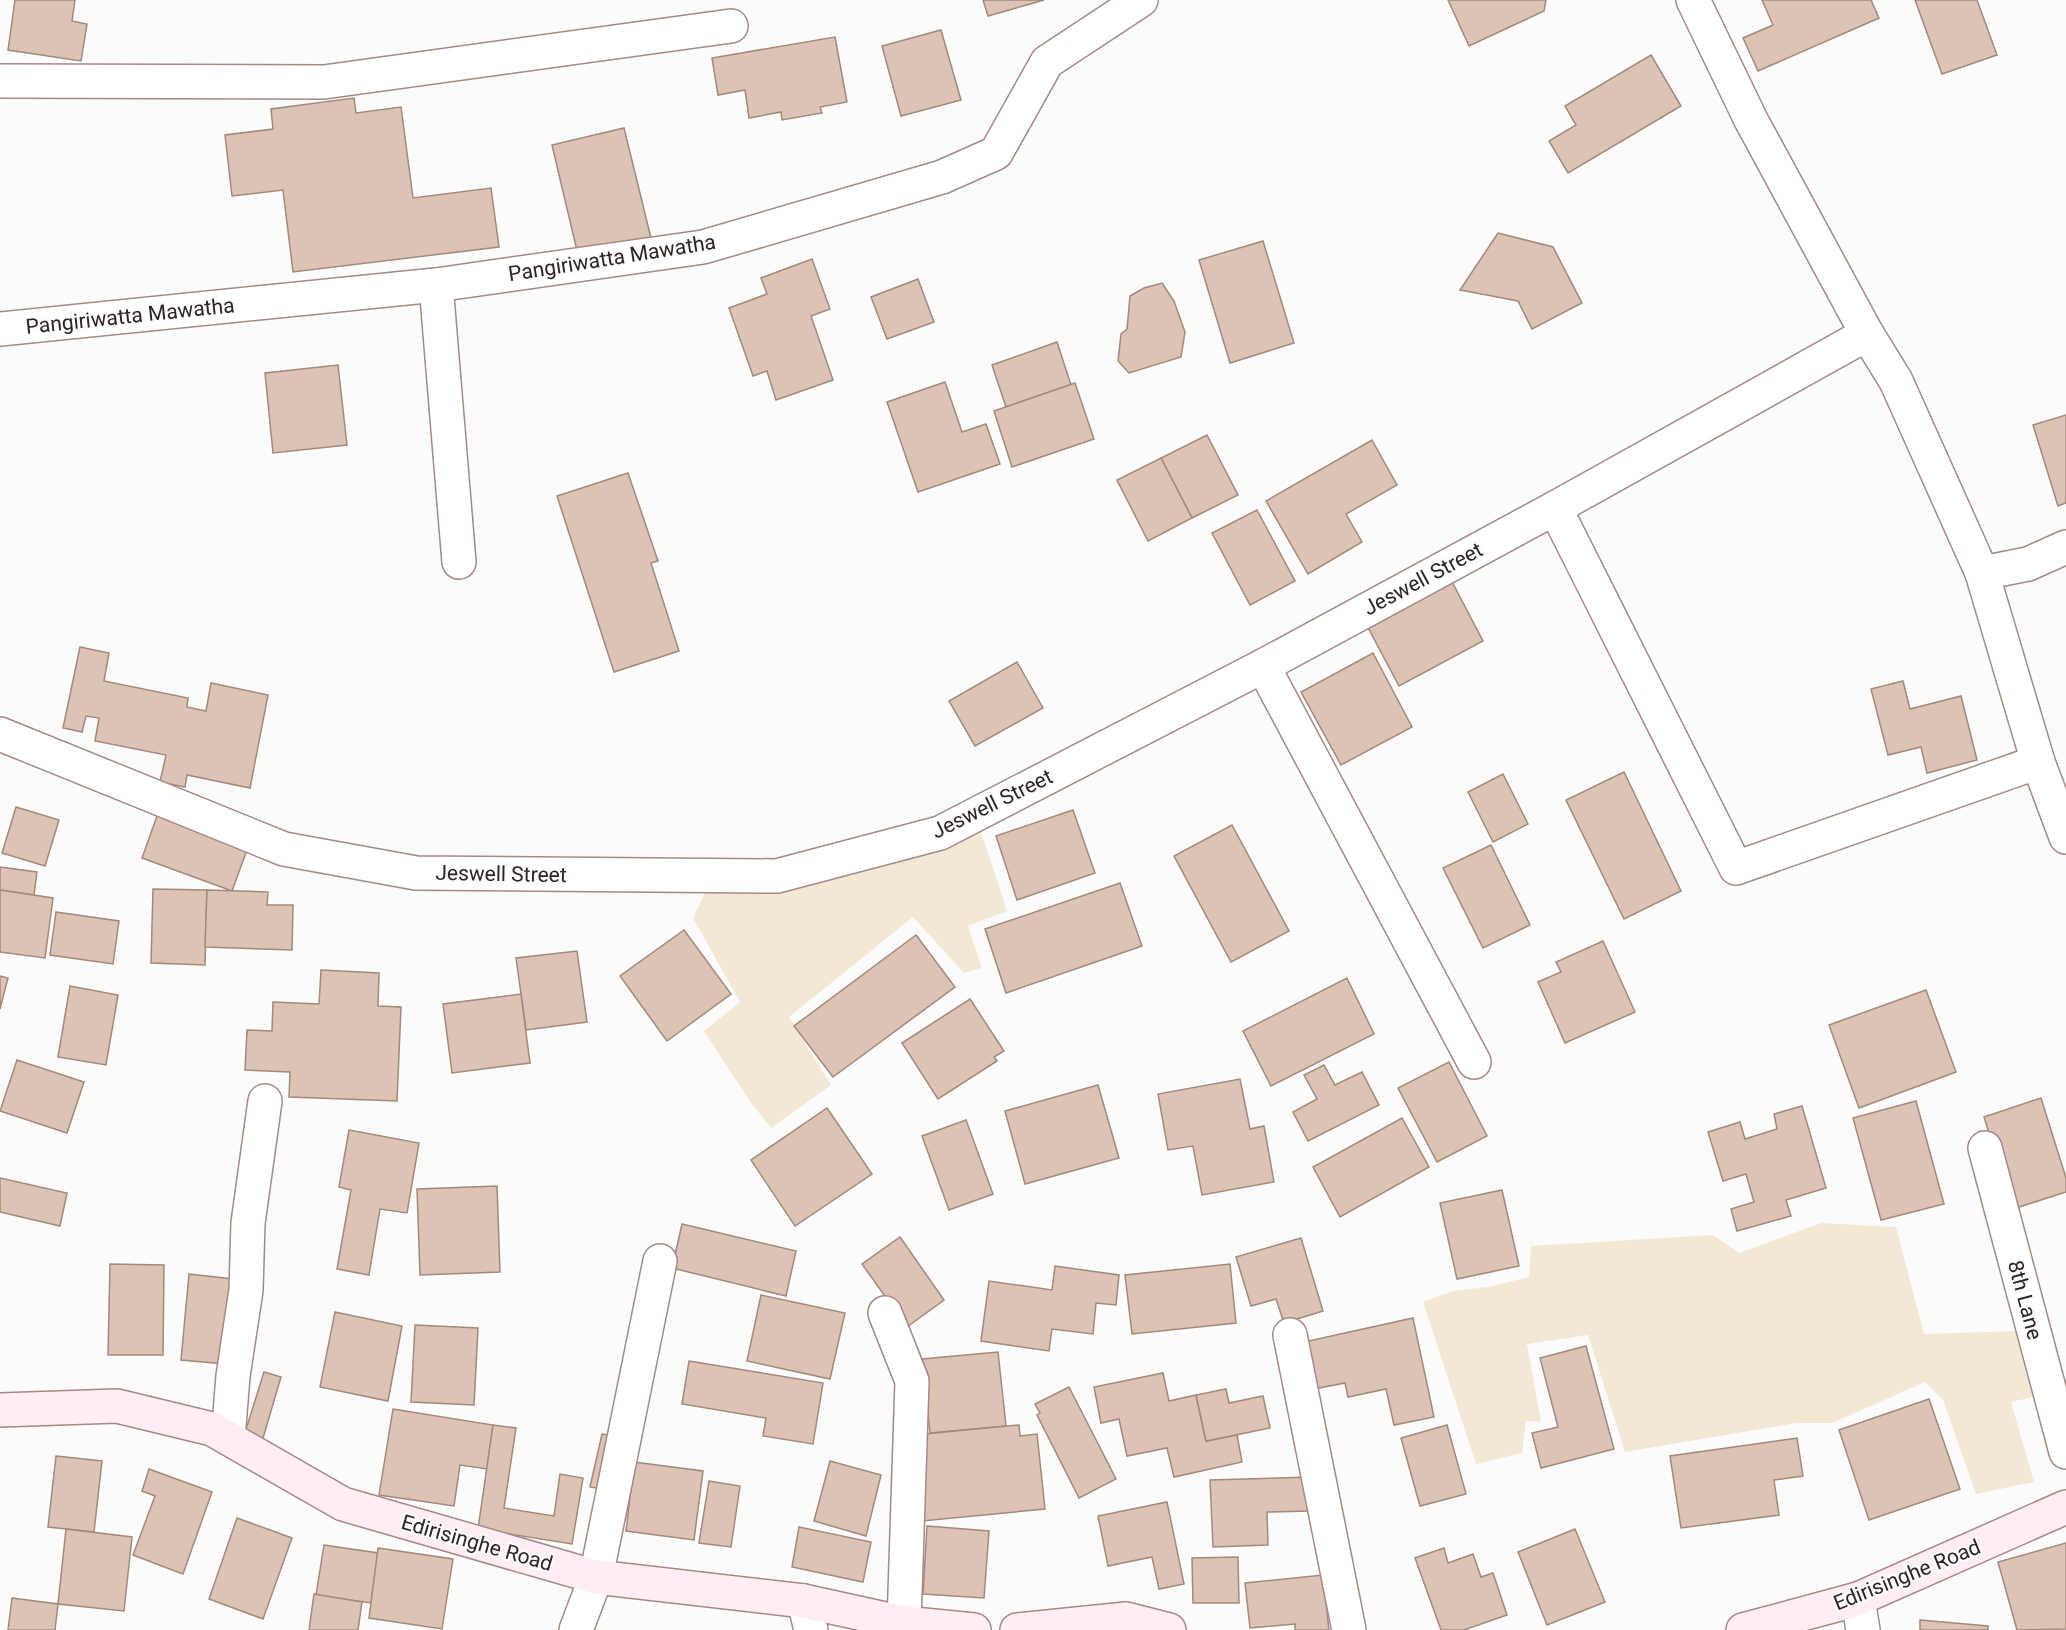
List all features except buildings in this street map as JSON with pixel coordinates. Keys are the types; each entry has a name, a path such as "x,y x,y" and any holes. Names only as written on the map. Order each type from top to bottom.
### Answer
{"main road":[{"name":"Edirisinghe Road","path":"0,1410 117,1406 212,1429 343,1504 596,1577 807,1615 974,1630"},
{"name":"Edirisinghe Road","path":"1743,1630 1861,1615 2066,1507"},
{"path":"1017,1630 1128,1624 1169,1630"}],"street":[{"name":"Pangiriwatta Mawatha","path":"0,329 436,285 703,247 942,177 996,153 1047,62 1141,0"},
{"path":"1693,0 1750,120 1867,334 1896,381 1982,573 2038,762 2066,837"},
{"path":"0,81 324,82 731,26"},
{"path":"436,285 459,562"},
{"name":"Jeswell Street","path":"0,734 284,849 416,873 777,876 940,832 1263,666 1555,508 1867,334"},
{"path":"1555,508 1736,868 2038,762"},
{"path":"1982,573 2028,564 2066,547"},
{"path":"1263,666 1474,1062"},
{"path":"228,1438 233,1376 246,1290 248,1223 265,1101"},
{"name":"8th Lane","path":"1985,1148 2066,1452"},
{"path":"576,1630 596,1577 660,1261"},
{"path":"885,1313 912,1381 904,1623"},
{"path":"1290,1335 1349,1630"}],"shaded area":[{"path":"979,826 1007,911 968,926 982,968 964,973 913,917 789,1017 831,1085 771,1128 751,1103 704,1031 740,1002 693,918 707,889"},
{"path":"1821,1223 1896,1227 1924,1334 2020,1331 2033,1397 2011,1402 2034,1482 1976,1494 1943,1400 1925,1382 1832,1423 1796,1423 1625,1452 1588,1335 1527,1344 1541,1422 1526,1421 1522,1453 1476,1464 1423,1302 1453,1291 1488,1287 1529,1277 1531,1246 1713,1235 1739,1253"}]}
